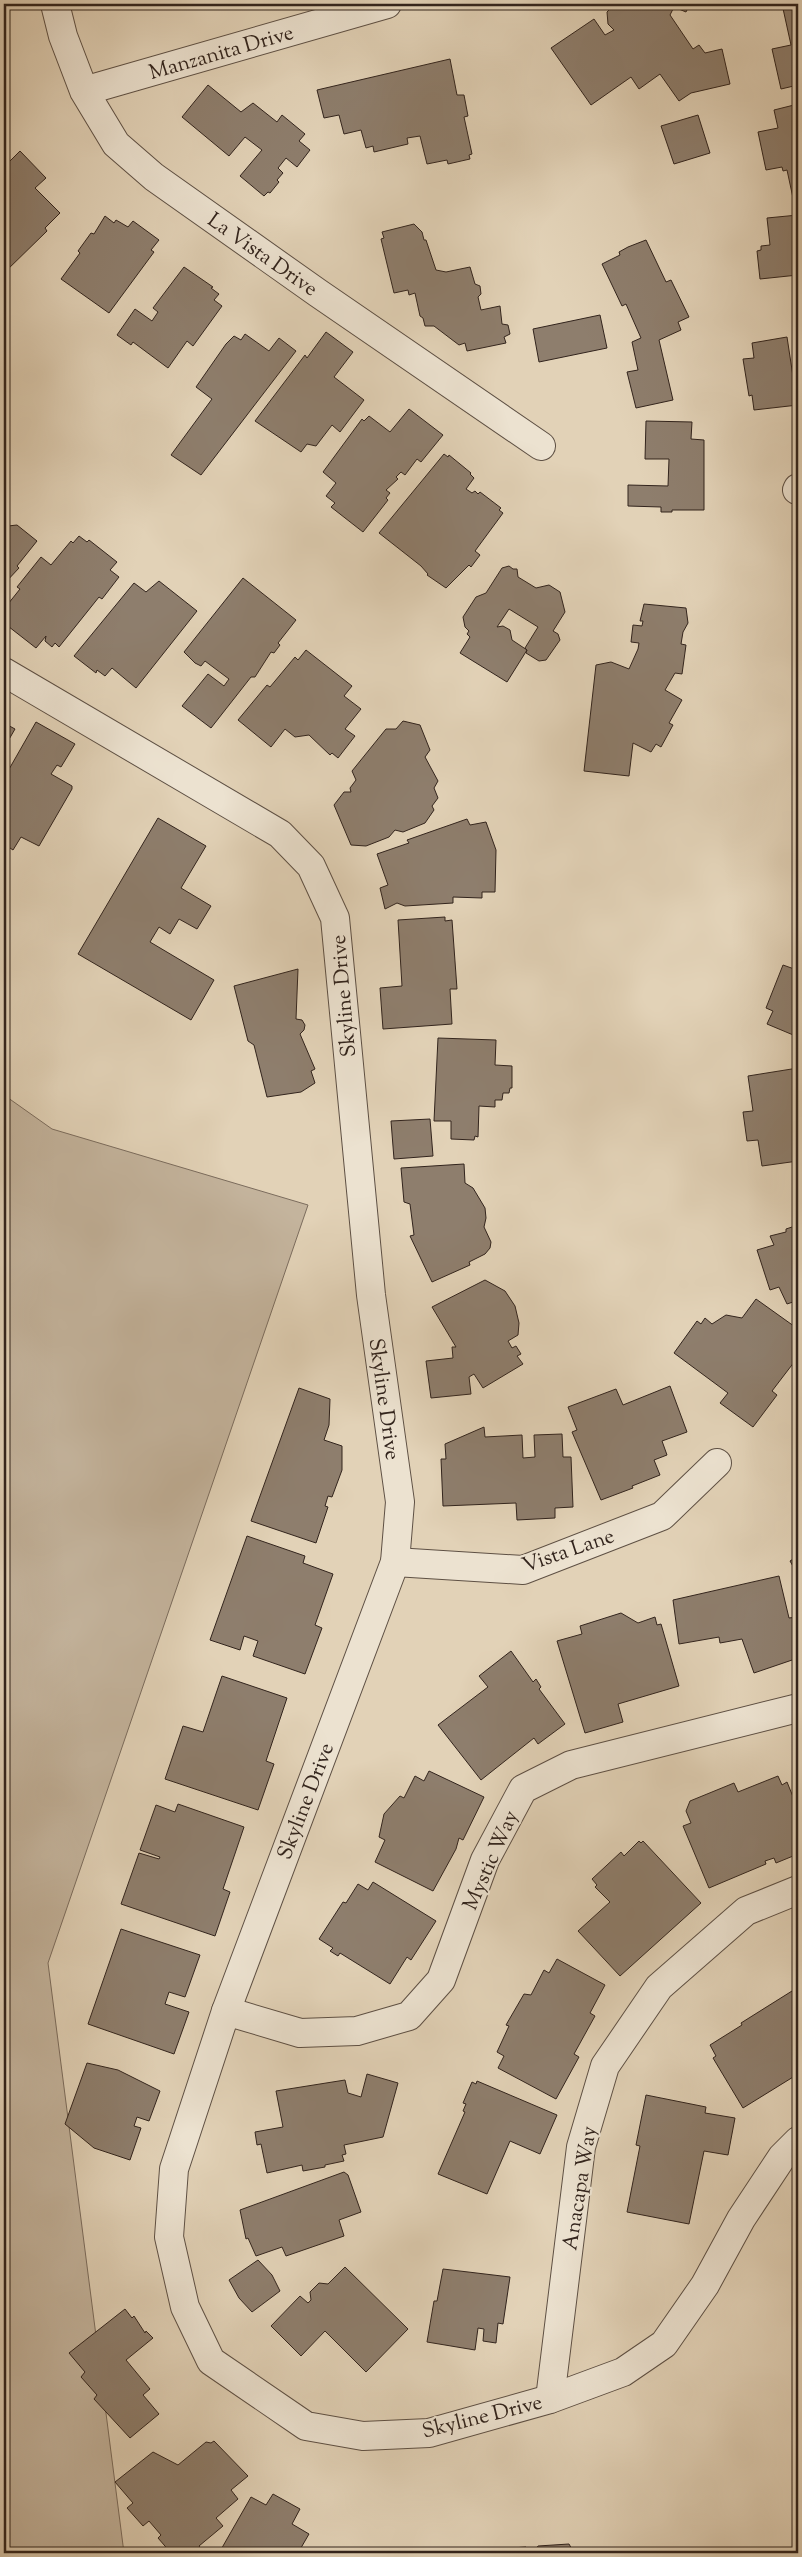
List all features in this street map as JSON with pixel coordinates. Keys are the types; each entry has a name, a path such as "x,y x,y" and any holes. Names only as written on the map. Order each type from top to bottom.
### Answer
{"street":[{"name":"La Vista Drive","path":"55,4 63,36 84,91 116,144 154,177 318,293 541,446"},
{"name":"Manzanita Drive","path":"84,91 387,4"},
{"name":"Skyline Drive","path":"4,672 280,834 311,866 335,918 371,1295 400,1502 395,1562 226,2011 174,2169 169,2237 185,2307 211,2361 306,2426 363,2436 429,2434 550,2399 624,2372 664,2344 705,2285 741,2219 782,2157 798,2141"},
{"name":"Vista Lane","path":"395,1562 523,1570 662,1516 717,1463"},
{"name":"Mystic Way","path":"226,2011 300,2033 357,2031 408,2016 441,1980 486,1860 523,1789 571,1765 798,1708"},
{"name":"Anacapa Way","path":"550,2399 582,2147 605,2066 658,1987 746,1911 798,1890"}],"shaded area":[{"path":"4,1095 52,1129 308,1205 48,1963 124,2553 4,2553"}],"building":[{"path":"620,4 690,4 686,12 674,7 670,15 693,49 699,45 705,53 722,49 730,84 691,93 679,101 660,74 639,89 631,77 591,105 551,48 594,19 605,35 614,30 608,24 607,12 613,6"},
{"path":"782,4 798,4 798,85 781,89 772,49 791,45"},
{"path":"450,59 457,95 464,95 468,116 464,117 472,154 469,155 470,159 448,164 447,160 427,164 420,136 407,138 408,144 374,152 373,146 366,148 361,130 344,134 339,115 324,118 317,90"},
{"path":"208,85 241,112 253,103 277,122 282,115 305,134 299,141 310,150 297,167 286,158 278,168 283,173 277,180 279,182 270,193 268,192 264,196 240,176 262,150 245,137 229,156 182,117"},
{"path":"798,104 798,197 793,198 787,170 783,171 782,167 766,170 758,132 778,128 774,110"},
{"path":"698,115 710,153 674,164 661,126"},
{"path":"20,151 46,178 35,188 60,213 45,228 47,231 4,273 4,167"},
{"path":"798,215 798,275 760,279 757,251 761,250 761,246 770,245 767,218"},
{"path":"105,216 114,223 116,220 128,227 133,221 159,240 151,250 154,252 109,313 61,279 80,253 78,251 91,233 94,234"},
{"path":"414,224 422,232 424,240 426,240 436,270 446,272 470,267 475,284 480,286 481,294 478,297 481,310 500,306 502,324 508,325 510,334 504,337 506,343 467,351 465,343 459,345 434,326 425,326 423,318 420,316 415,293 409,295 408,290 394,293 381,239 384,238 382,232"},
{"path":"646,240 666,282 671,280 689,317 678,322 681,330 659,340 673,400 636,408 627,372 638,370 632,342 641,338 626,304 622,306 602,264 620,255 619,252 628,247"},
{"path":"184,267 213,287 211,288 219,294 214,300 222,306 193,346 187,341 168,368 133,342 131,345 117,335 135,309 152,321 158,312 153,308"},
{"path":"600,315 607,348 539,362 533,329"},
{"path":"326,332 353,352 334,377 364,400 340,432 332,425 316,446 307,444 301,452 255,421 305,355 307,358"},
{"path":"245,334 269,351 279,338 296,351 201,475 171,455 212,399 196,387 226,344 234,336 241,340"},
{"path":"787,337 794,383 798,383 798,405 754,410 752,395 749,396 743,359 754,358 752,343"},
{"path":"409,409 443,435 421,462 417,459 405,475 401,472 396,477 398,479 386,490 390,493 386,498 388,500 363,532 331,507 335,503 326,496 336,483 323,472 362,419 364,421 369,416 390,432"},
{"path":"646,421 692,422 691,439 704,440 704,510 661,512 661,507 628,506 628,485 668,486 669,459 645,459"},
{"path":"444,454 448,457 449,455 471,473 474,478 466,489 472,493 475,491 478,494 480,492 501,508 499,510 503,513 475,551 480,555 471,567 469,565 446,588 427,575 421,566 379,533"},
{"path":"4,523 8,526 17,525 37,541 17,566 19,568 4,584"},
{"path":"79,536 87,542 89,540 117,562 110,570 119,577 102,599 99,597 59,647 55,643 52,647 45,641 46,636 36,648 4,623 4,609 20,589 17,587 41,557 51,565 71,541 73,543"},
{"path":"509,566 517,569 518,577 536,588 549,585 560,592 565,612 553,631 558,634 560,640 546,660 539,661 526,653 527,650 507,682 460,653 470,637 467,634 469,631 465,627 463,617 476,597 486,593 502,568","holes":["509,609 538,627 525,648 527,650 512,640 510,630 503,626 497,627"]},
{"path":"243,578 296,620 278,643 280,645 274,653 271,652 255,677 251,677 211,728 182,706 208,674 224,686 229,679 205,661 201,666 195,663 184,652"},
{"path":"159,581 197,611 136,688 112,668 105,676 97,670 96,673 74,656 134,583 146,592"},
{"path":"644,604 686,608 688,623 683,632 681,644 686,645 682,674 675,673 665,690 682,700 669,723 673,725 661,747 656,744 651,752 633,743 629,776 584,771 596,665 611,662 629,669 639,643 631,642 633,625 642,626 643,621 640,621"},
{"path":"306,650 352,686 344,696 361,709 345,729 355,736 338,758 332,753 330,755 309,735 295,737 285,729 271,747 238,720 267,685 270,687 295,657 298,660"},
{"path":"403,721 420,725 430,750 425,757 438,781 434,788 438,798 432,806 434,810 425,823 403,832 395,830 389,837 366,846 351,845 334,805 344,792 351,792 350,788 356,780 352,771 386,729 396,729"},
{"path":"36,722 75,744 61,767 57,765 51,774 72,786 72,789 39,846 21,837 13,850 4,844 4,778"},
{"path":"4,723 15,729 4,748"},
{"path":"158,818 206,846 181,888 211,906 197,929 179,919 170,934 159,927 150,942 214,980 191,1020 78,954"},
{"path":"467,819 470,825 486,822 496,850 495,892 482,892 482,898 453,897 453,903 405,906 397,903 385,909 380,888 388,885 377,854 409,843 407,840"},
{"path":"445,917 445,921 452,920 457,989 450,989 452,1024 383,1029 380,988 402,986 398,920"},
{"path":"783,965 797,970 798,968 798,1037 767,1024 773,1011 766,1008"},
{"path":"298,969 296,1019 302,1020 305,1025 304,1030 300,1034 315,1069 311,1071 315,1083 301,1092 267,1097 254,1045 248,1041 234,986"},
{"path":"438,1038 496,1040 495,1065 512,1066 512,1088 510,1088 509,1093 503,1093 502,1100 495,1100 495,1107 479,1106 478,1137 475,1136 474,1140 451,1139 451,1121 434,1121"},
{"path":"798,1068 798,1161 762,1166 758,1140 747,1141 743,1112 753,1111 748,1076"},
{"path":"430,1119 433,1156 394,1159 391,1121"},
{"path":"464,1164 465,1183 473,1188 485,1208 486,1218 484,1227 491,1242 490,1248 485,1254 469,1262 470,1265 432,1282 410,1236 414,1235 410,1204 404,1202 401,1168"},
{"path":"798,1225 798,1309 795,1310 793,1302 787,1304 779,1287 770,1290 757,1250 774,1245 770,1236 786,1232 786,1229"},
{"path":"485,1280 505,1291 515,1306 519,1323 518,1335 508,1341 512,1348 516,1346 521,1354 517,1356 523,1364 483,1388 474,1374 469,1377 471,1394 431,1398 426,1361 453,1358 452,1347 456,1347 432,1307"},
{"path":"756,1299 798,1329 798,1357 772,1391 777,1395 753,1427 720,1403 728,1393 674,1353 697,1321 701,1324 705,1318 712,1324 726,1315 742,1318"},
{"path":"670,1386 687,1432 662,1441 667,1455 654,1460 660,1475 601,1500 572,1432 577,1430 568,1407 616,1389 623,1405"},
{"path":"299,1388 330,1399 329,1425 324,1440 342,1446 342,1470 332,1497 328,1496 325,1506 328,1507 316,1543 251,1521"},
{"path":"484,1427 485,1437 522,1435 523,1458 535,1457 534,1435 562,1434 563,1457 571,1457 573,1507 555,1508 555,1518 517,1520 516,1503 443,1506 441,1459 446,1459 445,1444"},
{"path":"247,1536 305,1556 303,1563 333,1574 315,1625 322,1628 305,1674 253,1656 258,1641 244,1636 240,1650 210,1640"},
{"path":"798,1556 798,1575 790,1561"},
{"path":"779,1576 789,1618 797,1617 798,1658 754,1673 742,1639 720,1643 719,1637 679,1644 673,1600"},
{"path":"621,1613 638,1623 655,1617 657,1625 661,1624 679,1686 618,1704 623,1722 585,1733 557,1641 582,1634 580,1626"},
{"path":"511,1651 533,1682 536,1679 541,1687 539,1689 565,1724 538,1744 534,1738 481,1780 438,1725 488,1687 479,1676"},
{"path":"222,1676 287,1698 266,1761 274,1764 258,1810 165,1779 183,1726 203,1732"},
{"path":"429,1771 484,1797 463,1840 459,1838 456,1849 433,1891 375,1862 385,1840 379,1837 384,1814 400,1796 404,1798 415,1776 424,1781"},
{"path":"778,1776 782,1785 787,1782 798,1809 798,1854 776,1863 774,1858 765,1861 766,1864 709,1888 683,1826 691,1823 686,1811 690,1801 734,1783 738,1792"},
{"path":"178,1804 244,1827 223,1889 230,1892 215,1936 121,1904 139,1853 159,1859 160,1857 140,1850 156,1805 175,1812"},
{"path":"639,1841 641,1843 643,1841 701,1903 620,1976 578,1931 610,1902 595,1887 597,1885 592,1879 621,1852 624,1856"},
{"path":"373,1882 436,1921 411,1960 407,1957 390,1984 340,1953 338,1956 330,1951 333,1948 319,1939 343,1902 346,1903 358,1884 368,1890"},
{"path":"121,1929 200,1955 185,1997 169,1992 165,2004 189,2012 174,2054 88,2024"},
{"path":"557,1959 605,1985 590,2013 595,2016 574,2054 579,2057 556,2099 498,2068 504,2056 497,2052 509,2026 506,2025 524,1994 531,1995 544,1970 549,1973"},
{"path":"792,1991 798,2001 798,2074 743,2108 713,2058 716,2056 710,2045"},
{"path":"87,2063 118,2070 160,2091 149,2121 137,2117 134,2126 141,2128 130,2160 94,2148 65,2124"},
{"path":"367,2074 398,2083 383,2137 344,2145 346,2154 342,2155 344,2161 325,2165 325,2167 303,2171 302,2165 267,2173 261,2144 257,2145 255,2132 283,2127 276,2091 345,2080 348,2093 361,2097"},
{"path":"477,2081 557,2115 540,2154 510,2141 487,2194 438,2174 465,2112 463,2111 466,2104 463,2103 472,2082 476,2084"},
{"path":"646,2095 706,2107 705,2113 735,2118 728,2155 704,2151 689,2224 627,2212 640,2146 636,2145"},
{"path":"344,2172 348,2175 361,2212 339,2220 344,2236 286,2256 282,2247 256,2256 248,2238 246,2239 240,2210"},
{"path":"258,2260 272,2275 280,2291 252,2312 239,2298 229,2280"},
{"path":"345,2267 408,2329 366,2372 325,2331 301,2356 271,2326 300,2296 308,2303 311,2300 310,2292 319,2283 328,2284"},
{"path":"443,2269 510,2277 503,2324 498,2323 496,2343 483,2341 484,2329 478,2328 475,2350 427,2342 434,2301 437,2301"},
{"path":"125,2309 132,2318 134,2316 145,2333 146,2331 153,2338 126,2360 150,2389 143,2395 159,2414 130,2438 94,2399 97,2395 81,2377 85,2372 69,2353"},
{"path":"214,2441 248,2476 231,2490 238,2499 216,2518 223,2526 199,2546 205,2553 171,2553 158,2538 161,2535 149,2521 143,2526 127,2508 133,2503 115,2482 153,2452 178,2465 206,2442 211,2443"},
{"path":"273,2494 300,2509 292,2524 309,2534 298,2553 219,2553 251,2497 266,2505"},
{"path":"569,2544 574,2553 533,2553 538,2546"},
{"path":"526,2547 532,2553 479,2553 482,2550"}]}
